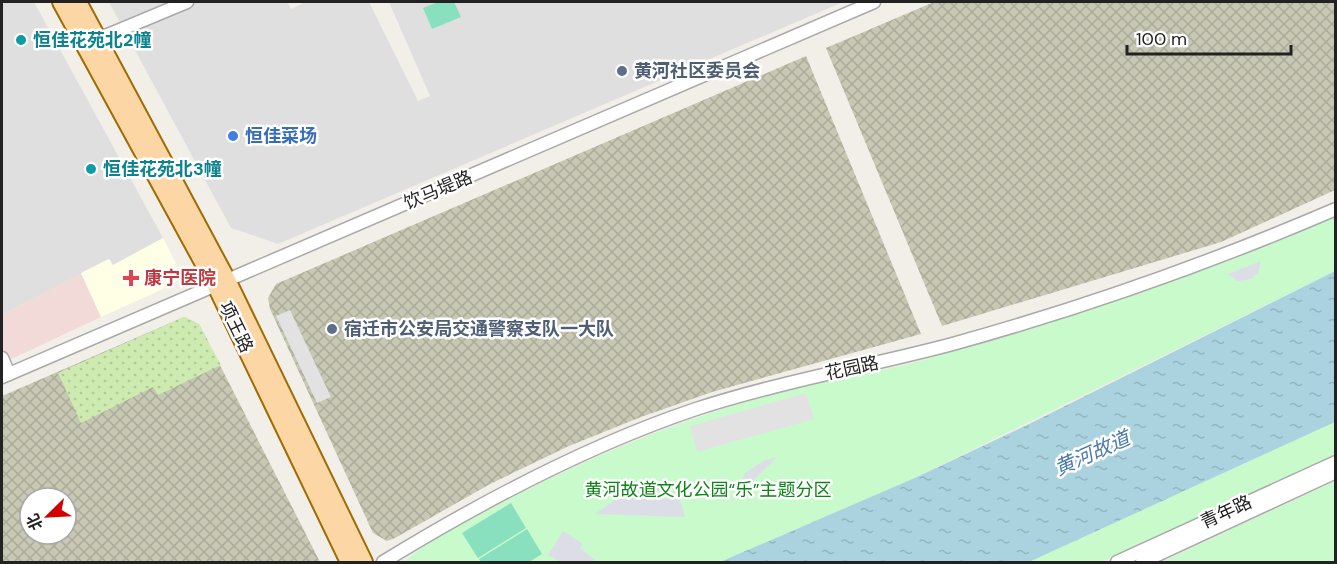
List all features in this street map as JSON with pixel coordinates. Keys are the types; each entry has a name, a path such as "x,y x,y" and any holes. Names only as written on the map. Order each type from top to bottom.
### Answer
{"main road":[{"name":"项王路","path":"61,2 222,283 349,562"},
{"name":"项王路","path":"78,2 364,562"}],"street":[{"path":"98,39 187,2"},
{"name":"饮马堤路","path":"5,376 874,2"},
{"name":"花园路","path":"383,562 452,520 530,480 611,443 694,410 821,374 947,345 1049,314 1153,280 1335,209"},
{"path":"2,358 5,376"},
{"name":"青年路","path":"1117,562 1335,462"},
{"name":"青年路","path":"1142,562 1335,472"}],"shaded area":[{"path":"2,2 34,2 163,238 112,266 109,259 2,315"},
{"path":"109,2 287,2 291,9 306,2 369,2 418,101 430,96 389,2 843,2 278,244 231,228"},
{"path":"934,2 1335,2 1335,190 1221,242 942,326 826,48"},
{"path":"806,56 921,334 712,392 641,417 569,446 490,484 395,538 387,541 373,533 270,309 268,298 276,284"},
{"name":"康宁医院","path":"163,238 176,263 178,276 174,284 101,317 81,273 109,259 113,265"},
{"path":"1261,261 1258,273 1251,279 1238,281 1228,274"},
{"path":"81,273 101,317 7,361 2,349 2,315"},
{"path":"290,310 331,397 317,403 276,316"},
{"path":"184,317 199,324 320,562 2,562 2,396"},
{"path":"806,393 814,419 697,452 690,426"},
{"path":"777,457 732,502 745,473 763,461"},
{"path":"671,482 676,486 685,517 595,514 622,495 627,499","holes":["668,487 673,490 673,499 648,499 650,494"]},
{"path":"563,531 583,544 580,548 595,560 594,562 561,562 548,555"}],"green space":[{"path":"438,2 454,2 461,17 432,29 423,8"},
{"name":"黄河故道文化公园“乐”主题分区","path":"1335,217 1335,271 917,477 720,562 404,562 448,532 534,487 606,453 681,423 757,398 916,362 1086,310 1236,256"},
{"path":"184,317 199,324 221,365 158,395 153,387 81,423 58,373"},
{"path":"1335,422 1335,455 1102,562 1029,562"},
{"path":"1335,481 1335,562 1160,562 1168,559"},
{"path":"511,503 526,528 478,558 462,533"},
{"path":"527,529 542,554 529,562 481,562 479,559"}],"water":[{"name":"黄河故道","path":"1335,271 1335,422 1029,562 720,562 917,477 1029,424"}],"place":[{"name":"恒佳花苑北2幢","path":"21,40"},
{"name":"黄河社区委员会","path":"622,71"},
{"name":"恒佳菜场","path":"233,136"},
{"name":"恒佳花苑北3幢","path":"91,169"},
{"name":"康宁医院","path":"131,278"},
{"name":"宿迁市公安局交通警察支队一大队","path":"332,329"}]}
